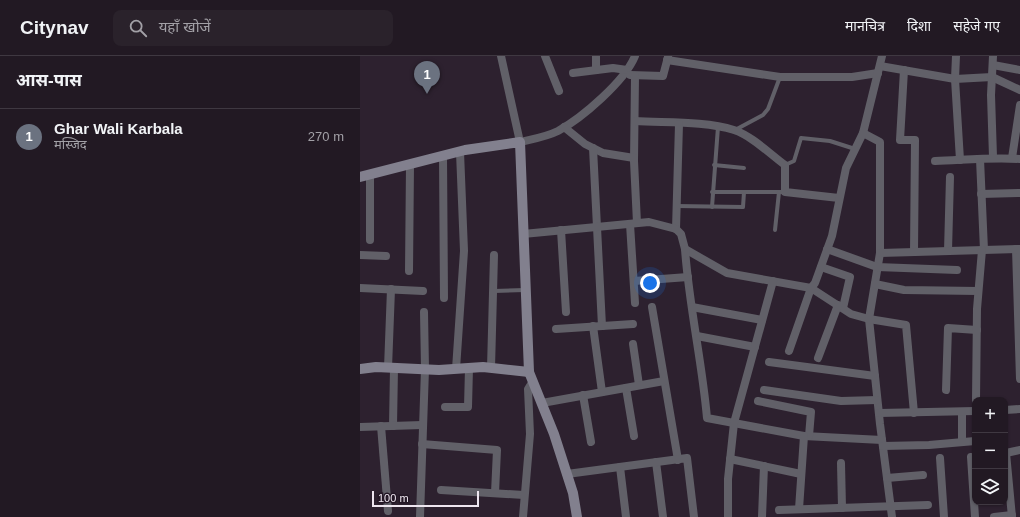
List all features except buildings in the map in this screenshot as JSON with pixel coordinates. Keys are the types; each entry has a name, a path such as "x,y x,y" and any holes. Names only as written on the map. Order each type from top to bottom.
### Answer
{"street":[{"path":"501,56 520,142 525,290 531,376 528,389 530,434 523,517"},
{"path":"545,56 559,91"},
{"path":"596,56 596,70"},
{"path":"370,240 365,176 460,152 541,137 564,127 580,117 626,72 635,56"},
{"path":"789,351 811,288 815,283 832,236 846,168 863,133 882,56"},
{"path":"956,56 955,79 960,160"},
{"path":"993,56 993,157"},
{"path":"573,73 613,68 635,76 663,76 667,58 780,77 852,77 879,70 904,70 955,79 992,77 1020,90"},
{"path":"993,65 1020,70"},
{"path":"904,70 900,140 915,140 914,252"},
{"path":"635,76 633,224 635,303"},
{"path":"935,161 993,157 1016,158 1020,105"},
{"path":"635,121 718,127 734,130 753,141 785,166 782,192 839,198"},
{"path":"676,229 679,124"},
{"path":"564,127 585,144 603,153 634,158"},
{"path":"863,133 880,142 880,253 869,320 878,413 892,517"},
{"path":"593,148 602,326"},
{"path":"456,369 464,251 460,152"},
{"path":"443,156 444,298"},
{"path":"976,397 978,291 983,250 980,159"},
{"path":"409,271 410,165"},
{"path":"948,251 950,177"},
{"path":"981,194 1020,193"},
{"path":"523,234 648,222 676,229 681,234 686,249 688,277 707,418 806,436 882,443 929,446 972,441"},
{"path":"561,230 566,312"},
{"path":"686,249 727,273 811,288 851,314 869,320 906,325 914,413"},
{"path":"827,249 878,267 957,270"},
{"path":"880,253 1018,249 1020,379"},
{"path":"360,255 386,256"},
{"path":"491,368 494,255"},
{"path":"818,358 840,307 850,277 821,267"},
{"path":"634,281 688,277"},
{"path":"728,517 728,479 734,423 773,281"},
{"path":"875,284 904,290 978,291"},
{"path":"360,288 423,291"},
{"path":"391,289 393,426"},
{"path":"652,307 678,460"},
{"path":"692,307 762,320"},
{"path":"420,517 425,369 424,312"},
{"path":"556,329 633,324"},
{"path":"593,326 602,392"},
{"path":"946,390 948,328 977,330"},
{"path":"697,336 755,347"},
{"path":"633,344 639,385"},
{"path":"769,362 875,376"},
{"path":"445,407 468,407 469,368"},
{"path":"360,369 491,368 531,376"},
{"path":"531,376 567,474 573,494 577,517"},
{"path":"542,403 664,381"},
{"path":"626,388 634,436"},
{"path":"764,390 841,401 877,400"},
{"path":"583,395 591,442"},
{"path":"758,401 811,412 801,474 799,509"},
{"path":"1008,410 1020,409"},
{"path":"962,412 962,442"},
{"path":"878,413 972,412"},
{"path":"360,427 422,425"},
{"path":"381,426 388,511"},
{"path":"422,444 497,450 495,494"},
{"path":"994,517 1012,516 1006,453 1020,450"},
{"path":"971,457 975,517"},
{"path":"567,474 687,458 694,517"},
{"path":"940,458 944,517"},
{"path":"730,459 801,474"},
{"path":"656,462 663,517"},
{"path":"841,463 842,508"},
{"path":"762,517 764,466"},
{"path":"620,467 626,517"},
{"path":"887,478 923,475"},
{"path":"441,490 524,495"},
{"path":"779,510 928,505"}],"lane":[{"path":"734,130 763,115 768,109 780,77"},
{"path":"712,207 718,127"},
{"path":"785,166 794,161 801,138 830,141 855,149"},
{"path":"714,165 744,168"},
{"path":"712,192 782,192 775,230"},
{"path":"676,206 743,207 744,192"},
{"path":"494,291 525,290"}],"place":[{"name":"Ghar Wali Karbala","path":"427,94"}]}
